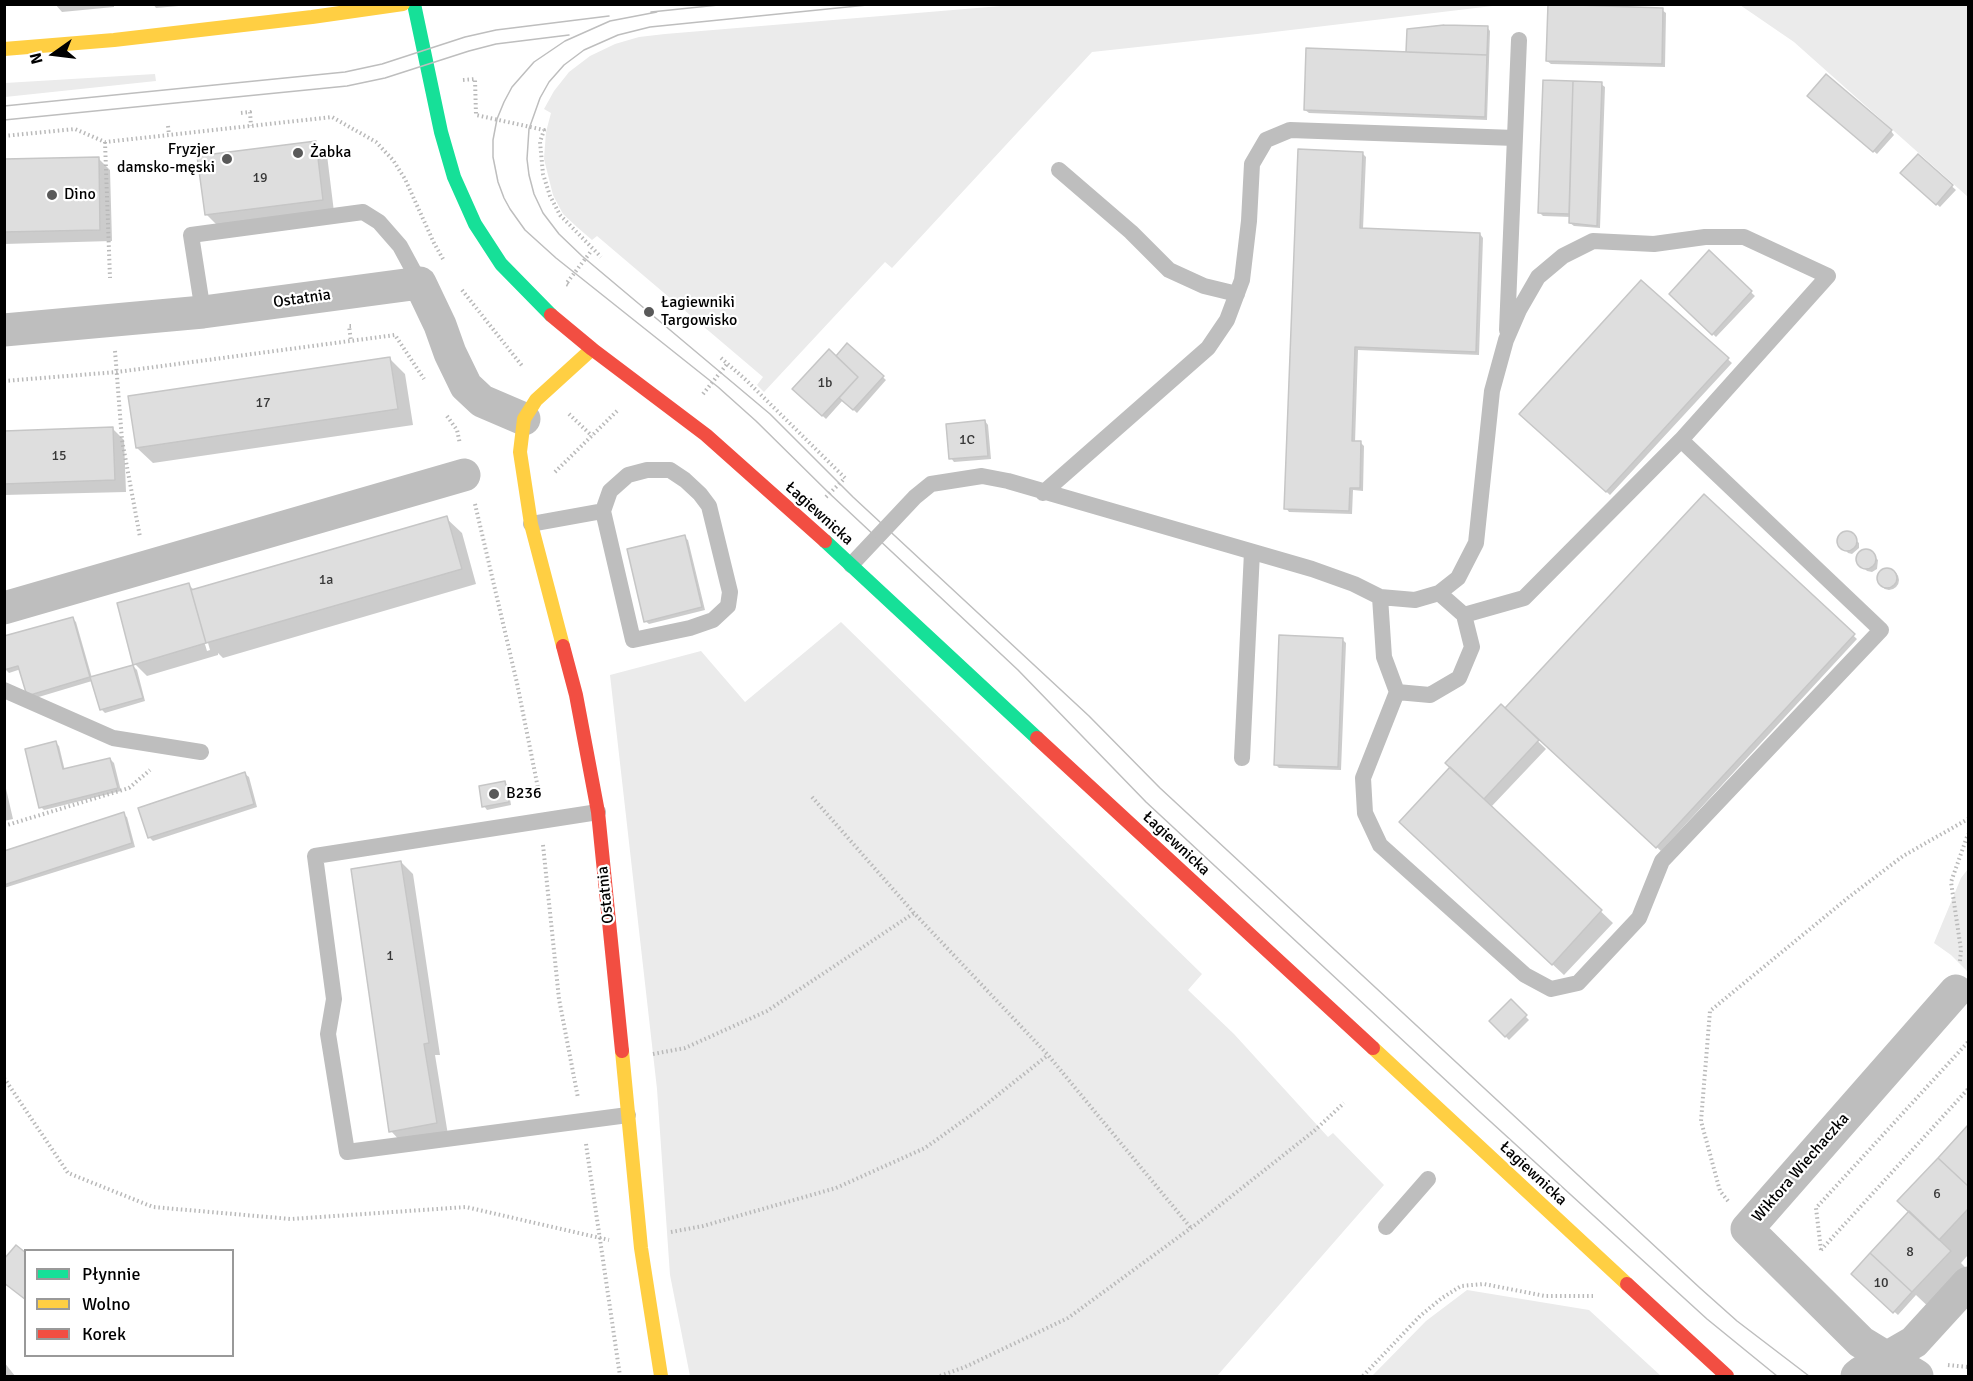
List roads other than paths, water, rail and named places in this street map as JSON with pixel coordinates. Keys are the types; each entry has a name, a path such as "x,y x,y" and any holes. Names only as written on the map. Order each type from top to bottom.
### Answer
{"street":[{"path":"4,49 125,39 403,4"},
{"path":"414,4 441,132 454,177 475,224 501,264 545,309 592,349"},
{"path":"420,283 440,325 459,375 466,386 482,401 524,419"},
{"name":"Ostatnia","path":"4,330 203,312 420,283"},
{"name":"Ostatnia","path":"592,349 536,400 524,419 520,452 531,524 576,695 598,812 641,1248 661,1377"},
{"name":"Łagiewnicka","path":"592,349 706,435 851,565 1727,1377"},
{"path":"4,608 466,475"},
{"name":"Wiktora Wiechaczka","path":"1917,1377 1861,1342 1747,1229 1956,991"},
{"path":"1857,1377 1886,1357 1914,1342 1968,1283"}],"lane":[{"path":"1506,340 1519,40"},
{"path":"1043,493 1208,348 1227,320 1242,280 1249,221 1252,164 1266,140 1290,130 1515,138"},
{"path":"1059,170 1131,232 1169,270 1204,286 1237,294"},
{"path":"203,312 191,236 340,215 363,212 379,222 400,246 420,283"},
{"path":"851,565 885,527 915,497 932,484 982,476 1252,552 1354,584 1380,597 1415,600 1439,593 1458,578 1476,543 1492,391 1506,340 1519,310 1538,277 1563,256 1593,241 1654,244 1705,237 1744,237 1828,276 1682,440 1524,598 1464,615"},
{"path":"1380,597 1384,657 1397,692 1363,778 1365,813 1380,845 1525,975 1551,989 1578,983 1639,918 1662,861 1881,630 1682,440"},
{"path":"647,470 670,470 685,480 709,506 730,592 728,606 713,620 690,628 633,640 603,511 610,491 628,475 647,470"},
{"path":"531,524 603,511"},
{"path":"1242,758 1252,552"},
{"path":"1397,692 1430,695 1459,678 1472,648 1464,615 1439,593"},
{"path":"4,690 113,738 201,752"},
{"path":"598,812 315,856 334,999 328,1034 347,1152 628,1114"},
{"path":"1386,1227 1428,1179"}],"tram line":[{"path":"651,12 728,4"},
{"path":"877,4 650,27 618,35 584,50 564,65 549,82 540,98 529,129 527,159 529,175 534,194 543,213 559,234 582,256 770,414 853,497 1089,716 1160,788 1700,1288 1737,1321 1809,1376"},
{"path":"657,12 610,21 565,41 534,62 512,87 497,119 493,157 504,198 525,230 556,258 718,387 756,421 829,493 1018,670 1146,802 1707,1319 1777,1376"},
{"path":"4,106 345,72 382,64 465,37 496,30 609,16"},
{"path":"4,120 347,86 385,78 496,44 569,35"}],"place":[{"name":"Żabka","path":"298,153"},
{"name":"Fryzjer damsko-męski","path":"227,159"},
{"name":"Dino","path":"52,195"},
{"name":"Łagiewniki Targowisko","path":"649,312"},
{"name":"B236","path":"494,794"}]}
